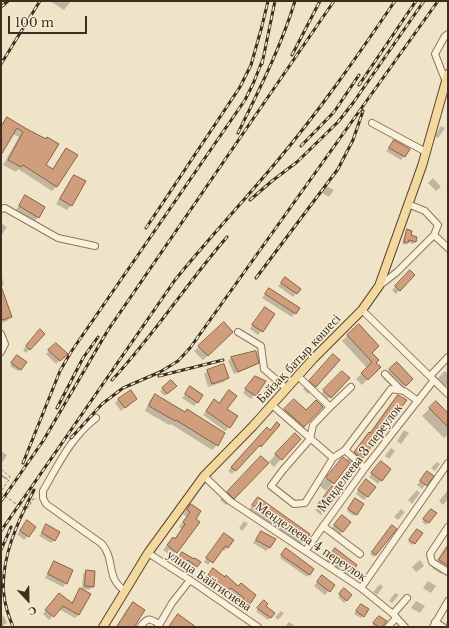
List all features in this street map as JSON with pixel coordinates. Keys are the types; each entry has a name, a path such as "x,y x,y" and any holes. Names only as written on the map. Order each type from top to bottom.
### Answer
{"main road":[{"name":"Байзақ батыр көшесі","path":"103,627 148,553 204,476 254,426 298,376 362,310 379,286 426,152 448,74"}],"street":[{"path":"446,82 435,54 445,36 448,34"},
{"path":"372,123 426,152"},
{"path":"379,286 397,272 434,235 438,226 425,211 408,204"},
{"path":"1,209 6,208 58,238 96,246"},
{"path":"434,235 448,248"},
{"path":"362,310 447,392"},
{"path":"238,332 262,346 264,369 286,389"},
{"path":"1,334 5,344 1,352"},
{"name":"Менделеева 3 переулок","path":"306,550 365,468 418,401 432,378 448,357"},
{"path":"385,374 401,390 418,401"},
{"path":"298,376 330,407"},
{"path":"351,387 313,425 310,439 282,470 272,486 294,504 305,502 333,458 345,450 391,389 401,390"},
{"path":"272,405 333,458"},
{"path":"96,418 83,429 72,442 43,491 43,498 46,504 102,544 109,557 114,582 125,591"},
{"path":"345,450 365,468"},
{"path":"360,588 448,463"},
{"name":"Менделеева 4 переулок","path":"204,476 230,501 306,550 360,588 395,616 405,627"},
{"path":"323,526 360,554"},
{"path":"448,527 430,554 432,562 448,572"},
{"name":"улица Байгисиева","path":"148,553 258,627"},
{"path":"140,627 147,619 151,619 159,626 172,603 190,580"},
{"path":"388,627 407,598"},
{"path":"443,627 434,624 448,600"}],"path":[{"path":"1,469 10,477 10,480 1,492 26,509 33,498 46,504"}],"building":[{"path":"7,117 46,139 47,137 59,144 46,165 53,169 66,148 78,155 57,187 23,165 21,167 8,160 23,132 17,128 1,155 1,127"},
{"path":"394,140 410,149 405,157 389,148"},
{"path":"74,175 86,181 72,206 60,199"},
{"path":"25,195 45,207 39,218 19,206"},
{"path":"407,229 412,231 411,235 417,237 416,242 409,240 408,243 404,242"},
{"path":"410,270 415,275 400,291 395,286"},
{"path":"285,277 301,289 297,294 281,283"},
{"path":"1,286 12,317 2,320 1,316"},
{"path":"269,288 300,308 296,314 265,294"},
{"path":"265,307 275,314 263,332 252,325"},
{"path":"224,322 233,332 208,356 198,346"},
{"path":"359,324 379,346 372,353 379,360 376,363 381,367 368,380 361,373 372,362 347,335"},
{"path":"40,329 45,334 30,350 26,346"},
{"path":"56,343 68,354 60,361 48,350"},
{"path":"256,351 259,363 238,372 231,357"},
{"path":"333,354 340,360 316,387 309,381"},
{"path":"17,355 27,362 21,370 11,363"},
{"path":"397,362 413,379 406,386 389,369"},
{"path":"224,364 229,378 212,384 207,370"},
{"path":"342,371 350,378 331,398 323,390"},
{"path":"255,376 266,381 256,396 245,389"},
{"path":"171,380 177,386 167,394 162,388"},
{"path":"190,386 203,395 198,403 185,394"},
{"path":"131,390 137,399 125,408 118,399"},
{"path":"229,390 237,396 227,409 238,416 230,428 206,411 214,399 219,403"},
{"path":"155,394 185,412 187,409 225,433 218,446 176,420 175,421 149,406"},
{"path":"398,395 407,400 362,459 354,452"},
{"path":"294,399 306,410 316,400 323,407 304,427 284,409"},
{"path":"436,401 448,413 448,427 429,408"},
{"path":"277,422 280,425 261,447 260,445 236,471 231,467 267,427 270,430"},
{"path":"295,433 301,439 282,460 275,454"},
{"path":"261,456 269,463 234,499 227,492"},
{"path":"343,457 350,463 334,484 326,478"},
{"path":"381,461 391,469 382,481 371,473"},
{"path":"427,471 434,476 427,486 420,481"},
{"path":"366,479 376,487 368,497 358,490"},
{"path":"332,486 340,492 325,512 317,506"},
{"path":"258,497 310,534 305,542 252,505"},
{"path":"355,498 364,504 357,515 348,509"},
{"path":"191,504 201,511 196,519 200,522 177,553 167,545 173,537 175,539 185,524 183,522 190,512 187,510"},
{"path":"431,509 437,513 429,523 423,519"},
{"path":"342,515 351,522 343,532 334,525"},
{"path":"27,520 36,527 29,537 20,531"},
{"path":"46,524 60,532 55,541 42,533"},
{"path":"392,525 397,529 376,555 372,552"},
{"path":"417,529 423,533 415,544 409,540"},
{"path":"261,531 276,539 270,548 256,540"},
{"path":"224,533 234,540 228,548 225,546 213,563 206,558"},
{"path":"448,546 448,566 439,560"},
{"path":"286,548 314,569 310,575 281,555"},
{"path":"335,548 357,565 351,574 329,557"},
{"path":"182,552 201,562 197,567 188,560 186,562 179,558"},
{"path":"54,561 73,570 67,584 48,574"},
{"path":"213,568 225,577 226,575 238,586 241,583 256,595 250,604 243,600 244,598 231,588 227,592 219,583 208,576"},
{"path":"86,570 95,571 94,587 85,586"},
{"path":"322,575 335,585 330,592 317,582"},
{"path":"80,588 91,594 79,615 63,606 54,617 45,610 59,593 72,603"},
{"path":"344,588 352,595 347,601 339,594"},
{"path":"264,600 268,604 266,606 275,613 271,618 257,608"},
{"path":"133,602 145,610 134,627 117,627"},
{"path":"361,604 369,609 364,617 356,611"},
{"path":"178,614 196,627 169,627"},
{"path":"379,616 387,621 382,627 379,627 373,623"}],"waterway":[{"path":"1,475 7,479"}],"railway":[{"path":"1,7 8,1"},
{"path":"1,64 40,1"},
{"path":"146,228 240,87 251,65 268,1"},
{"path":"262,64 275,1"},
{"path":"238,133 276,52 295,1"},
{"path":"292,55 320,1"},
{"path":"2,500 43,441 108,330 334,1"},
{"path":"1,531 175,280 309,122 395,1"},
{"path":"359,85 416,1"},
{"path":"250,200 297,162 338,122 353,103 424,1"},
{"path":"71,438 102,404 123,388 160,372 178,361 190,348 438,1"},
{"path":"23,463 60,371 71,352 245,100 263,59"},
{"path":"301,146 334,112 359,75"},
{"path":"256,278 338,169 353,140 363,111"},
{"path":"112,380 142,345 227,237"},
{"path":"57,408 83,358 98,337"},
{"path":"159,376 223,360"},
{"path":"13,627 7,611 3,581 8,554 16,527 34,490"},
{"path":"1,550 11,527"}]}
